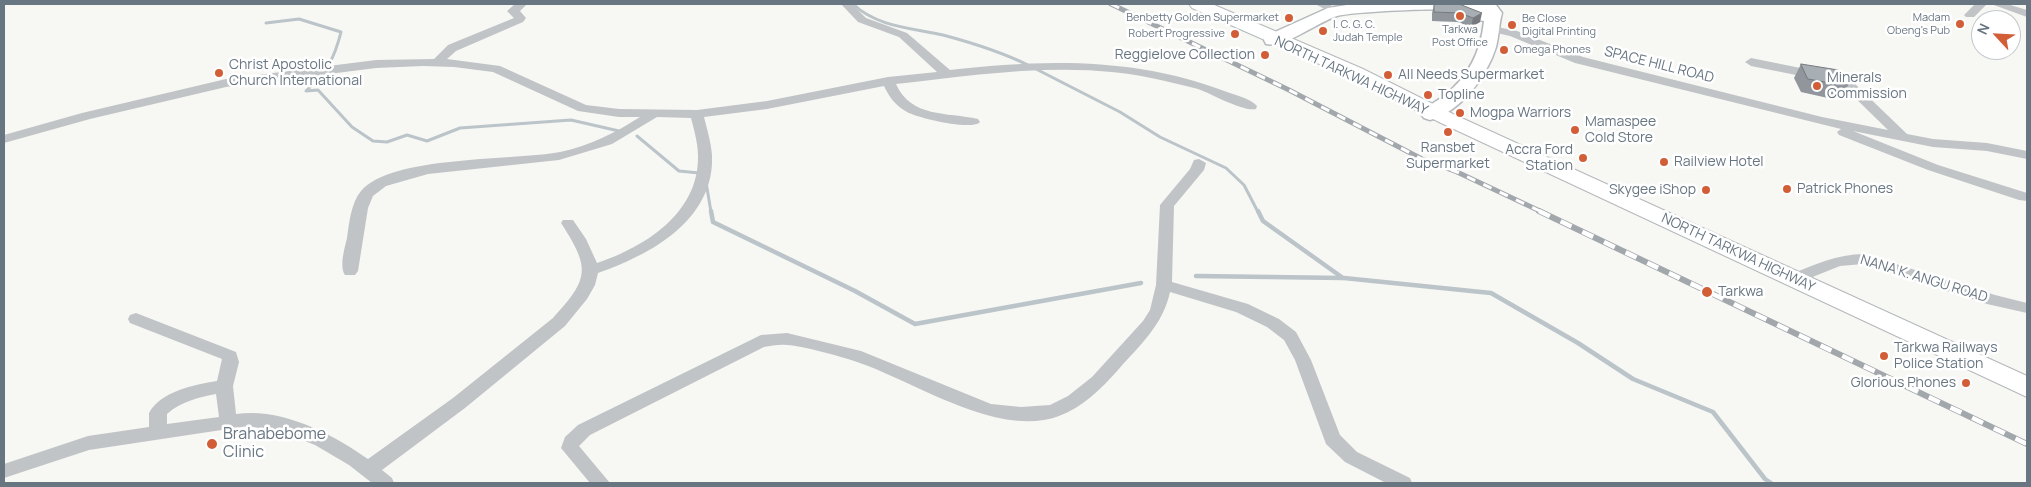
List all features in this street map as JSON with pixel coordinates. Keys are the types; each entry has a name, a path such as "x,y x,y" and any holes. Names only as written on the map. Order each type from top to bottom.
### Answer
{"main road":[{"name":"NORTH TARKWA HIGHWAY","path":"1198,4 2027,388"}],"street":[{"path":"436,62 452,48 519,20 520,18 513,11 521,4"},
{"path":"846,4 862,20 903,35 946,73"},
{"path":"1275,39 1328,7 1439,4 1472,8 1472,12 1478,15 1494,14 1487,54 1461,92 1438,114"},
{"path":"1970,15 1982,4"},
{"path":"1997,4 2027,14"},
{"name":"SPACE HILL ROAD","path":"1494,14 1513,33 1579,60 1822,122"},
{"path":"4,139 86,116 226,83 376,64 436,62 496,69 583,108 652,115 697,114 816,97 888,82 946,73 1017,66 1109,68 1201,86 1251,106"},
{"path":"1751,62 1844,82 1903,137"},
{"path":"888,82 892,95 898,102 915,112 973,122"},
{"path":"592,270 625,260 672,231 696,196 705,159 697,114"},
{"path":"350,271 353,242 364,200 367,193 382,182 406,175 456,166 560,156 618,138 652,115"},
{"path":"1822,122 1903,137 1994,148 2027,155"},
{"path":"1822,122 1894,154 2024,197"},
{"path":"601,483 570,448 571,442 584,430 761,341 772,339 799,341 860,357 989,410 1020,414 1052,411 1074,400 1098,381 1148,325 1158,310 1164,285 1167,205 1197,170 1198,163"},
{"path":"369,469 459,403 559,322 586,287 592,270 584,246 568,223"},
{"name":"NANA K. ANGU ROAD","path":"1795,279 1839,260 1850,258 1864,259 1993,300 2027,308"},
{"path":"1164,285 1242,308 1273,323 1290,336 1303,360 1332,439 1351,457 1403,483"},
{"path":"136,319 230,356 231,362 224,386 228,422"},
{"path":"159,433 158,414 168,402 224,386"},
{"path":"4,471 88,443 248,419 263,420 290,428 354,458 385,483"}],"building":[{"path":"1459,4 1482,13 1473,18 1460,13 1434,12 1434,5"},
{"path":"1801,64 1838,70 1843,73 1849,84 1834,81 1836,84 1808,79"}],"waterway":[{"path":"853,4 873,18 895,26 965,41 998,52 1030,66"},
{"path":"266,23 299,19 341,32 336,50 329,64 306,91 318,90 352,127 373,141 387,142 407,135 427,141 460,128 571,120 619,131"},
{"path":"1036,69 1120,112 1160,137 1226,168 1244,185 1258,212"},
{"path":"637,136 679,171 699,173"},
{"path":"706,182 711,212"},
{"path":"711,211 713,222 855,291 915,324 1141,283"},
{"path":"1258,211 1263,221 1343,278"},
{"path":"1196,276 1343,278"},
{"path":"1343,278 1491,293 1578,343 1633,379 1713,412 1765,479 1771,483"}],"railway":[{"path":"1111,4 1289,90 1422,159 1457,172 1542,212"},
{"path":"1539,211 2027,444"}],"place":[{"name":"Tarkwa Post Office","path":"1460,16"},
{"name":"Benbetty Golden Supermarket","path":"1289,18"},
{"name":"Madam Obeng's Pub","path":"1960,24"},
{"name":"Be Close Digital Printing","path":"1512,25"},
{"name":"I. C. G. C. Judah Temple","path":"1323,31"},
{"name":"Robert Progressive","path":"1235,34"},
{"name":"Omega Phones","path":"1504,50"},
{"name":"Reggielove Collection","path":"1265,55"},
{"name":"Christ Apostolic Church International","path":"219,73"},
{"name":"All Needs Supermarket","path":"1388,75"},
{"name":"Minerals Commission","path":"1817,86"},
{"name":"Topline","path":"1428,95"},
{"name":"Mogpa Warriors","path":"1460,113"},
{"name":"Mamaspee Cold Store","path":"1575,130"},
{"name":"Ransbet Supermarket","path":"1448,132"},
{"name":"Accra Ford Station","path":"1583,158"},
{"name":"Railview Hotel","path":"1664,162"},
{"name":"Patrick Phones","path":"1787,189"},
{"name":"Skygee iShop","path":"1706,190"},
{"name":"Tarkwa","path":"1707,292"},
{"name":"Tarkwa Railways Police Station","path":"1884,356"},
{"name":"Glorious Phones","path":"1966,383"},
{"name":"Brahabebome Clinic","path":"212,444"}]}
